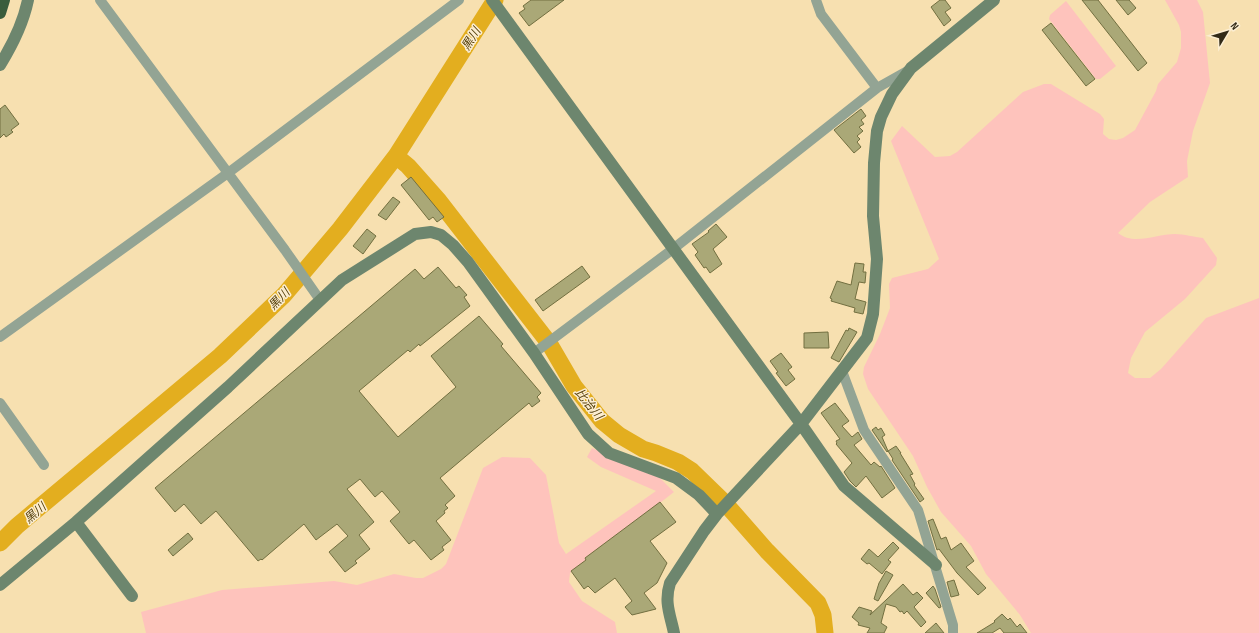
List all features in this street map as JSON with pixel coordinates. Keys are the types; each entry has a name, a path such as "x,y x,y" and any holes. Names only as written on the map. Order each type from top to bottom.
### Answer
{"highway":[{"path":"0,13 4,0"}],"street":[{"path":"0,64 16,39 26,13 28,0"},
{"path":"100,0 285,250 318,297"},
{"path":"0,337 228,173 459,0"},
{"path":"492,0 801,424 844,486 936,565"},
{"path":"816,0 821,14 877,88"},
{"path":"534,353 673,249 877,88 911,68 994,0"},
{"path":"674,633 667,602 667,592 670,583 704,531 717,514 801,424 867,338 873,314 877,259 873,216 874,163 877,131 881,117 892,94 911,68"},
{"path":"0,585 76,522 228,387 318,297 415,234 430,232 441,235 453,245 468,262 534,353 588,434 609,453 676,478 699,495 717,514"},
{"path":"842,371 864,430 918,510 936,565 953,625 953,633"},
{"path":"0,403 44,465"},
{"path":"76,522 132,596"}],"shaded area":[{"path":"1165,0 1197,0 1203,12 1210,83 1193,131 1187,161 1188,177 1150,202 1118,233 1131,239 1168,234 1182,234 1203,238 1217,258 1216,265 1185,299 1145,332 1131,358 1128,373 1135,378 1150,378 1161,369 1206,318 1259,298 1259,633 1031,633 1020,615 986,574 971,546 941,512 927,487 913,456 868,389 863,374 864,367 880,334 890,308 889,284 892,278 928,269 939,259 891,141 902,126 935,157 950,156 957,152 1023,92 1044,84 1051,84 1100,114 1104,119 1103,134 1109,139 1116,140 1123,138 1135,130 1156,91 1158,84 1177,62 1181,48 1181,32 1179,25"},
{"path":"1066,1 1116,66 1100,79 1096,79 1049,19 1050,15"},
{"path":"592,448 659,477 674,492 570,573 569,582 582,601 615,622 617,633 146,633 141,612 222,590 334,581 357,585 394,574 423,578 441,569 446,564 483,468 502,457 530,458 546,475 559,543 566,554 656,491 601,467 587,457"}],"building":[{"path":"531,0 564,0 529,26 519,13 525,9 523,6"},
{"path":"940,0 945,0 951,8 945,12 951,20 944,26 931,7"},
{"path":"1082,0 1098,0 1147,63 1138,71"},
{"path":"1116,0 1129,0 1136,8 1128,15"},
{"path":"1051,23 1095,79 1086,86 1042,30"},
{"path":"5,105 19,124 11,130 13,132 6,137 4,134 0,138 0,109"},
{"path":"861,109 866,116 861,120 864,124 859,127 863,131 857,136 860,139 857,142 861,147 854,153 834,130"},
{"path":"411,177 444,217 437,222 433,217 429,220 401,185"},
{"path":"393,197 400,202 386,220 378,215"},
{"path":"716,224 727,237 713,249 722,264 710,273 706,267 704,268 695,255 698,252 692,244 709,232 708,231"},
{"path":"367,229 376,236 363,254 353,246"},
{"path":"855,263 864,264 863,272 866,272 865,283 859,282 855,299 866,302 863,314 854,312 855,308 831,301 832,299 830,298 837,281 851,285"},
{"path":"582,266 590,277 543,311 535,300"},
{"path":"438,267 456,288 459,286 467,295 464,297 470,306 420,346 419,344 410,352 408,350 359,391 398,437 456,387 431,356 479,316 503,344 501,346 541,393 537,397 540,401 532,407 529,403 440,478 455,496 445,505 448,508 436,521 451,540 442,547 444,550 431,560 414,540 409,544 390,521 400,512 382,491 375,497 360,479 347,489 374,522 359,535 370,549 355,561 357,563 345,572 329,552 348,536 337,524 316,540 304,524 262,560 261,559 258,561 216,511 201,524 184,504 175,512 155,488 415,269 424,279"},
{"path":"849,328 857,332 839,362 831,358 846,330 848,331"},
{"path":"828,332 829,348 804,348 804,333"},
{"path":"781,353 792,367 788,370 795,379 786,386 776,373 778,372 770,361"},
{"path":"835,403 849,421 842,426 852,437 858,432 862,439 854,445 871,465 874,462 880,467 881,466 895,488 882,498 866,476 856,487 844,472 852,463 836,444 836,441 840,439 821,413"},
{"path":"876,427 878,430 881,428 885,435 882,437 888,451 887,452 872,430"},
{"path":"896,446 901,453 913,474 910,475 915,484 914,485 924,499 920,502 892,460 893,459 888,451"},
{"path":"660,502 676,522 650,541 667,563 657,583 644,593 656,609 632,615 625,607 632,601 615,578 595,593 588,586 584,589 571,571 586,560 585,558"},
{"path":"933,519 941,539 946,537 951,550 961,543 974,561 966,567 986,588 978,595 957,573 939,549 937,550 928,521"},
{"path":"188,533 193,539 173,556 168,550"},
{"path":"893,542 899,548 888,560 891,562 882,574 869,563 867,564 861,559 869,549 878,557"},
{"path":"886,571 893,575 878,601 874,599 879,583"},
{"path":"954,580 959,595 951,597 947,582"},
{"path":"903,584 913,595 917,592 923,598 914,607 926,622 921,627 907,611 904,614 896,607 886,604 881,623 887,627 884,633 867,633 870,628 858,625 859,623 852,617 859,607 872,611 870,615"},
{"path":"933,586 941,607 939,608 926,593"},
{"path":"1002,614 1008,620 1010,618 1017,627 1020,624 1027,633 1004,633 1000,628 992,633 977,633 995,622 994,621"},
{"path":"936,623 944,633 925,633"}],"waterway":[{"name":"黒川","path":"0,543 17,526 220,356 284,295 340,229 396,156 495,0"},
{"name":"比治川","path":"396,156 408,166 439,201 549,343 574,386 602,421 619,435 643,449 678,462 692,471 724,502 767,551 818,603 823,615 825,633"}]}
